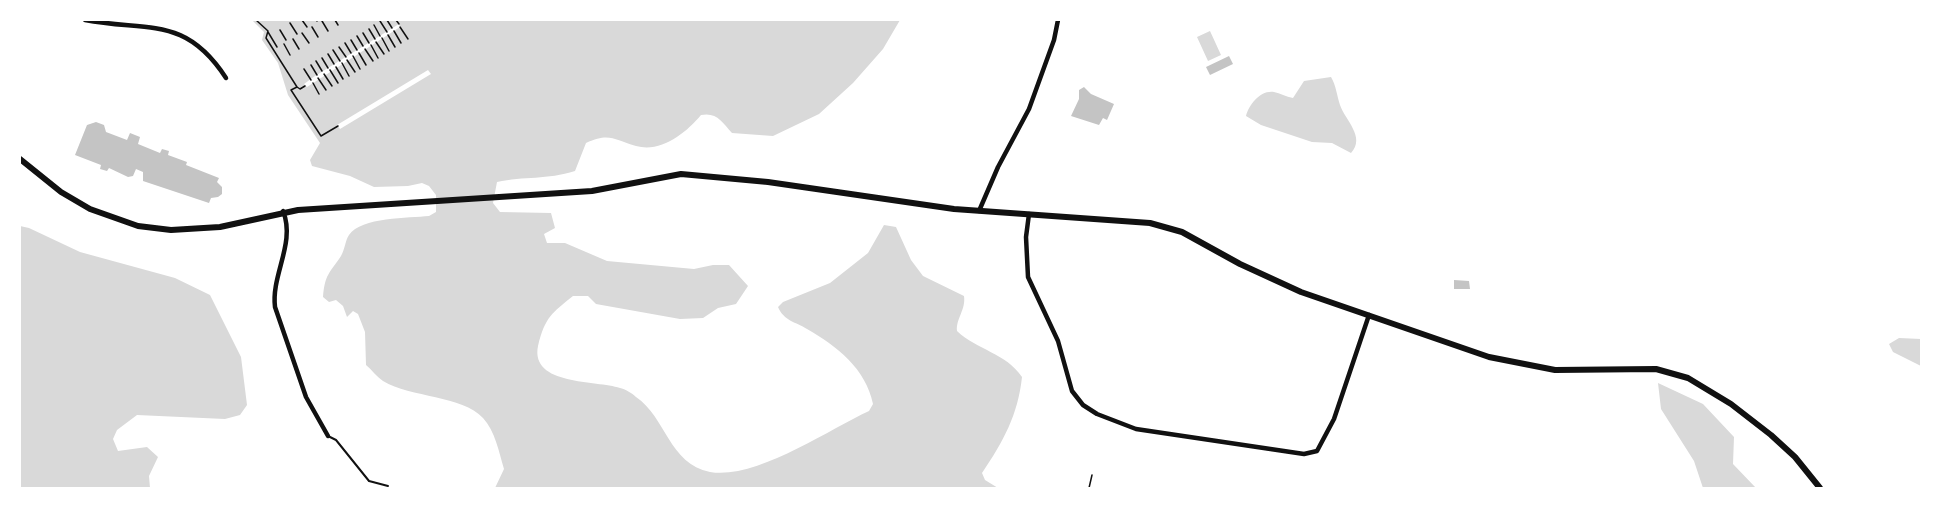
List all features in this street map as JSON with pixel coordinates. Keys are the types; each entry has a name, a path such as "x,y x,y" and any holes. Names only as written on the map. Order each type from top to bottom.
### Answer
{"main road":[{"path":"20,159 76,201 106,216 138,226 171,230 204,230 283,211 592,191 661,177 698,174 979,211 1133,221 1166,227 1182,232 1271,279 1490,357 1522,365 1572,371 1656,369 1688,378 1731,404 1771,435 1795,457 1820,489"}],"street":[{"path":"85,20 174,31 203,50 226,78"},
{"path":"979,211 998,167 1029,109 1059,21 1066,20"},
{"path":"283,211 287,220 286,242 274,296 275,307 306,397 328,436"},
{"path":"1029,214 1026,254 1028,277 1058,341 1072,391 1090,410 1136,429 1304,454 1317,451 1334,419 1369,315"}],"lane":[{"path":"328,436 336,440 369,481 388,486"}],"path":[{"path":"256,20 278,47"},
{"path":"302,20 307,27"},
{"path":"334,20 338,25"},
{"path":"387,20 401,43"},
{"path":"396,20 408,39"},
{"path":"322,21 328,31"},
{"path":"380,21 395,47"},
{"path":"290,23 297,33"},
{"path":"374,25 389,51"},
{"path":"312,27 318,37"},
{"path":"369,29 384,54"},
{"path":"280,30 286,40"},
{"path":"268,32 266,38 297,87"},
{"path":"302,33 309,43"},
{"path":"363,33 378,58"},
{"path":"357,36 372,61"},
{"path":"293,39 299,49"},
{"path":"351,40 366,65"},
{"path":"345,43 360,69"},
{"path":"284,44 291,55"},
{"path":"339,47 355,72"},
{"path":"333,50 349,76"},
{"path":"328,54 343,79"},
{"path":"322,57 338,83"},
{"path":"316,61 332,86"},
{"path":"310,65 326,90"},
{"path":"304,69 311,80"},
{"path":"313,83 319,94"},
{"path":"305,86 291,90 321,136 338,126"},
{"path":"1089,489 1092,475"}],"shaded area":[{"path":"252,20 900,20 883,49 853,83 819,114 773,136 732,133 719,119 707,114 701,115 680,135 655,147 636,146 612,138 601,138 586,143 575,171 555,176 497,182 493,203 500,212 551,213 555,228 544,234 547,243 565,243 607,261 694,269 713,265 729,265 748,286 736,304 718,308 703,318 680,319 596,304 588,296 573,296 550,317 543,328 538,346 538,359 544,368 554,375 620,388 633,394 654,416 685,460 710,472 748,469 769,461 869,411 873,404 857,369 829,343 787,318 778,307 783,302 830,283 868,253 884,225 896,227 911,260 923,276 964,296 964,306 957,331 973,343 1008,362 1022,377 1017,404 1008,428 982,473 985,480 998,488 495,488 504,469 494,435 483,418 462,405 394,387 381,379 366,365 365,332 358,314 353,311 347,317 343,306 336,300 329,302 323,297 328,275 341,256 349,235 355,229 386,219 429,216 436,212 436,195 429,186 422,183 408,186 374,187 350,176 312,166 310,160 320,143 288,95 278,63 262,40 264,32"},
{"path":"1210,31 1221,55 1208,61 1197,37"},
{"path":"1331,77 1340,105 1355,135 1355,147 1351,153 1332,143 1312,142 1261,125 1246,116 1252,103 1264,93 1274,92 1293,98 1304,81"},
{"path":"20,226 80,252 175,278 210,295 241,357 247,405 240,415 225,419 137,415 117,430 113,439 118,451 147,447 158,457 149,476 150,488 20,488"},
{"path":"1899,338 1921,339 1921,366 1893,352 1889,344"},
{"path":"1658,383 1703,404 1734,437 1733,464 1756,488 1703,488 1694,461 1661,409"}],"pier":[{"path":"399,24 400,27 307,87 304,84 315,76"},
{"path":"428,70 431,74 340,129 337,125"}],"building":[{"path":"1229,56 1233,64 1210,75 1206,67"},
{"path":"1084,87 1091,94 1114,104 1107,120 1103,118 1099,125 1071,116 1079,99 1079,90"},
{"path":"96,122 104,125 106,132 127,140 130,133 140,137 138,144 160,153 162,149 169,151 168,155 187,162 186,165 219,178 217,182 222,187 222,194 211,198 209,203 143,181 143,172 136,169 133,176 128,177 109,168 107,171 100,169 101,165 75,155 87,125"},
{"path":"1454,280 1469,281 1470,289 1454,289"}]}
